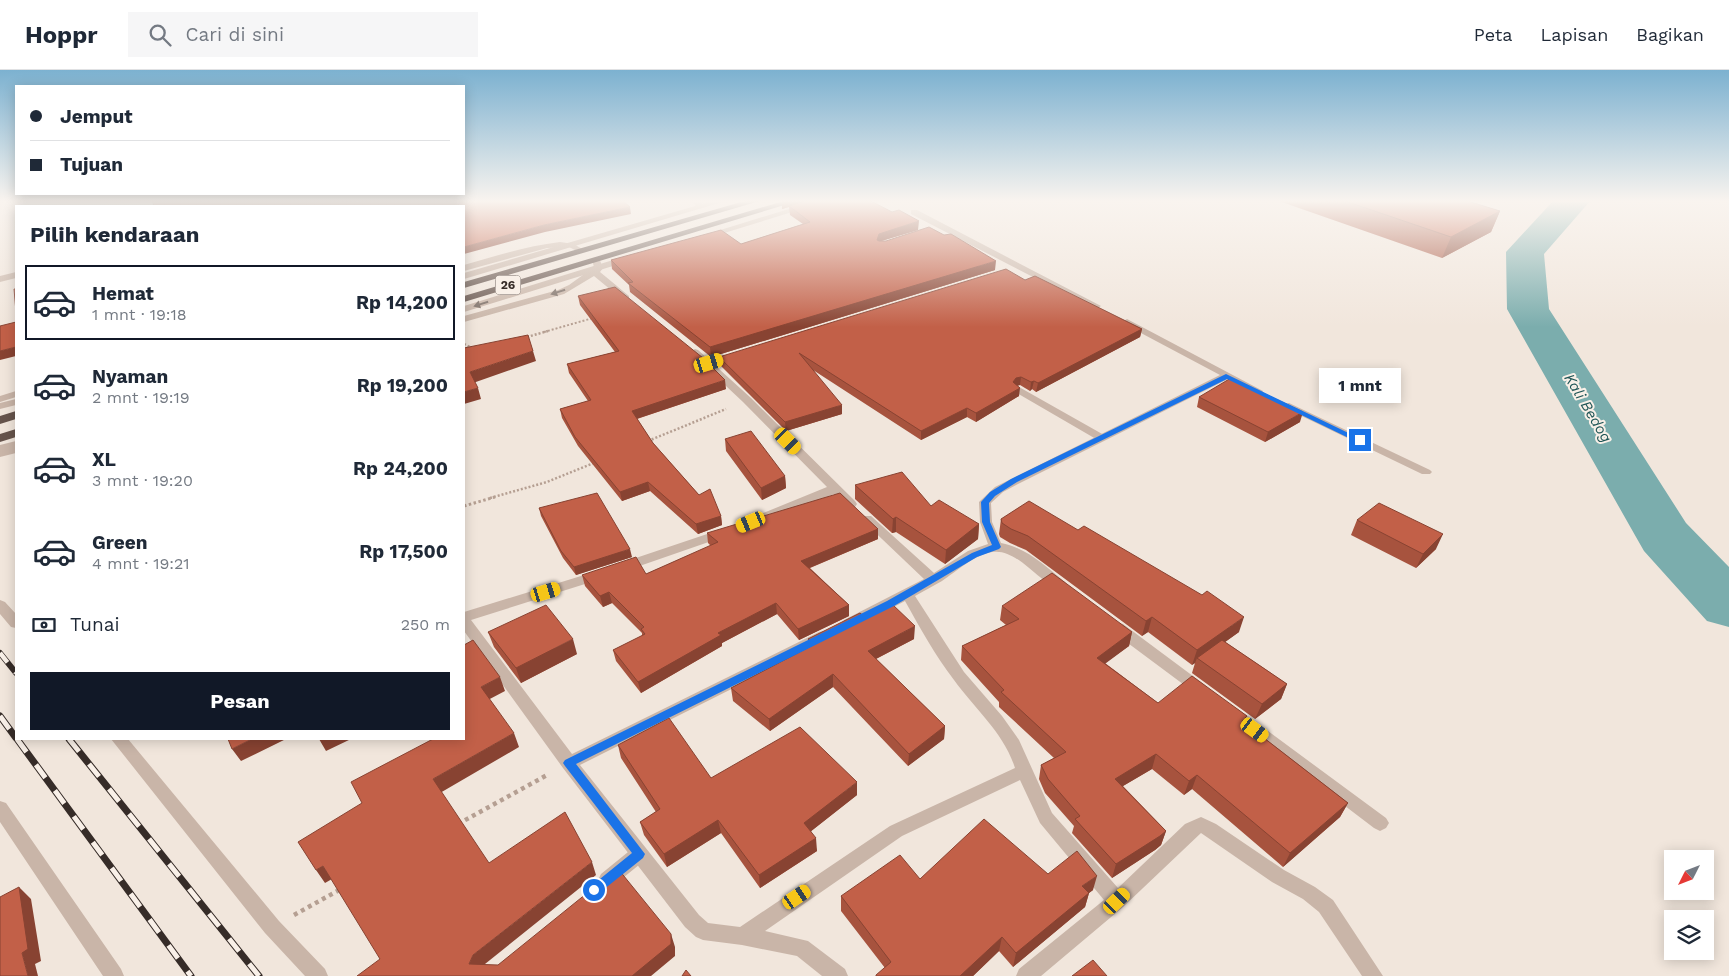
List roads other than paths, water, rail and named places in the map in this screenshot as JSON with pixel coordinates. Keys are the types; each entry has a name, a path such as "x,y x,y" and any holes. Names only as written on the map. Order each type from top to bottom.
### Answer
{"highway":[{"name":"26","path":"465,285 611,242"},
{"name":"26","path":"465,299 552,272 597,266 669,242"},
{"path":"0,420 15,415"},
{"path":"0,438 15,433"}],"street":[{"path":"465,276 580,242"},
{"path":"465,309 562,280 597,266 680,242"},
{"path":"971,242 1016,269 1103,310"},
{"path":"465,268 523,251 571,245 581,251"},
{"path":"597,266 636,306"},
{"path":"465,319 561,292 597,266"},
{"path":"0,279 15,275"},
{"path":"1120,318 1226,376 1426,472"},
{"path":"687,346 713,362 747,400 834,489 934,580"},
{"path":"996,547 986,522 985,502 992,494 1100,437 1226,376"},
{"path":"1019,390 1100,437"},
{"path":"0,399 15,394"},
{"path":"0,406 15,402"},
{"path":"0,449 15,444"},
{"path":"0,454 15,450"},
{"path":"465,617 579,582 739,527 834,489"},
{"path":"569,763 908,594 974,555 996,547 1009,549 1020,555 1068,591"},
{"path":"908,594 936,643 960,677 1014,742 1021,756 1024,771 1046,818 1117,901"},
{"path":"0,605 15,622"},
{"path":"1108,621 1380,823"},
{"path":"465,622 569,763 692,921 703,931 722,935 742,936 801,948 838,976"},
{"path":"120,740 272,927 318,976"},
{"path":"742,936 896,831 1024,771"},
{"path":"0,808 114,976"},
{"path":"1026,976 1117,901 1191,829 1201,825 1210,829 1278,876 1326,906 1373,976"},
{"path":"594,890 639,854"}],"waterway":[{"name":"Kali Bedog","path":"1534,242 1525,252 1528,309 1665,537 1729,605"}],"railway":[{"path":"0,653 15,672"},
{"path":"0,716 15,737"},
{"path":"18,740 191,976"},
{"path":"70,740 259,976"}]}
